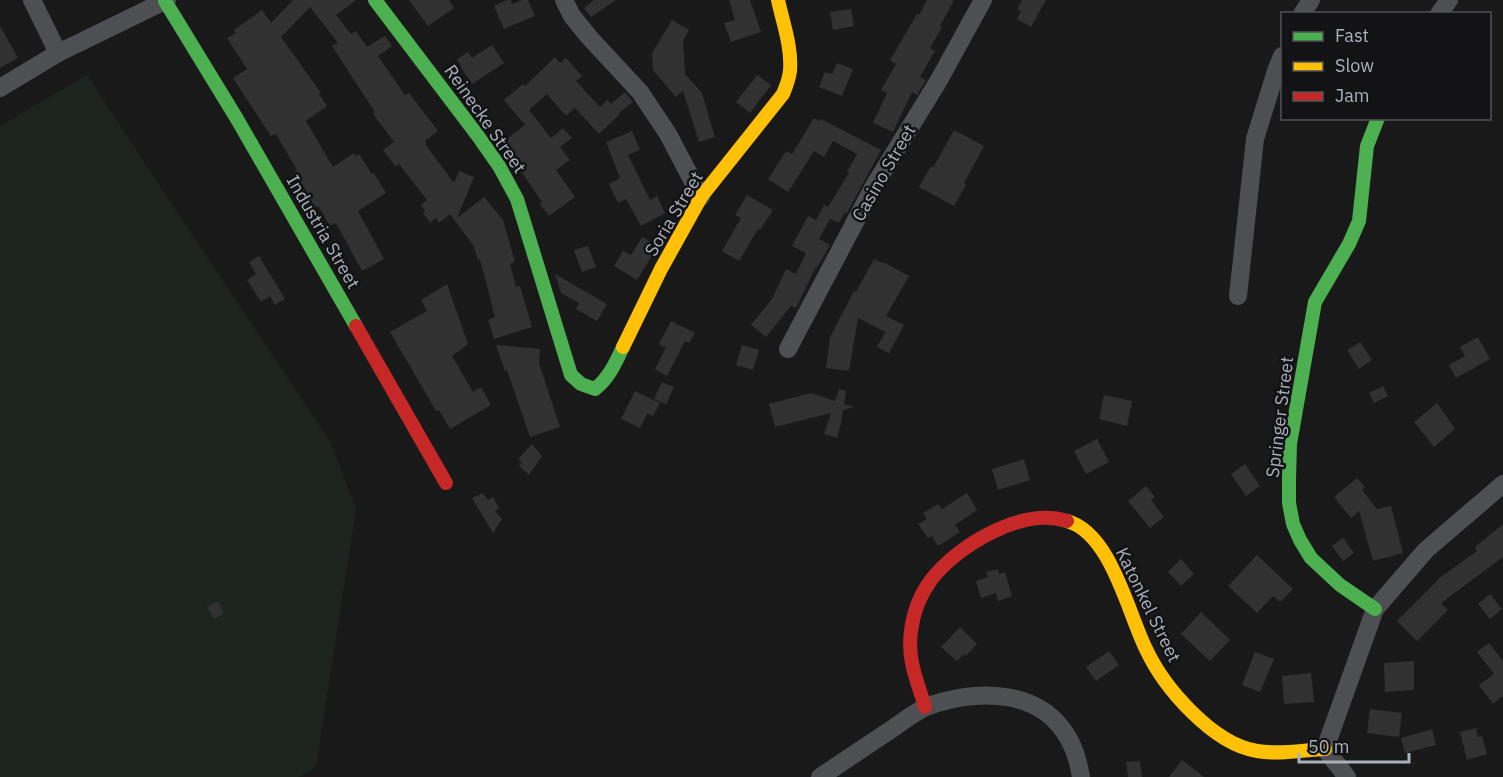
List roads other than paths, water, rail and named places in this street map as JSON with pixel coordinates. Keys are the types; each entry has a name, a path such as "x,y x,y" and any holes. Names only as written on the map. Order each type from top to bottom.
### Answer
{"street":[{"path":"32,0 58,53"},
{"path":"0,88 58,53 166,0"},
{"name":"Industria Street","path":"166,0 446,483"},
{"name":"Reinecke Street","path":"375,0 478,136 499,166 517,198 571,375"},
{"path":"564,0 572,16 589,37 640,92 668,134 701,197"},
{"name":"Soria Street","path":"571,375 579,384 587,388 595,389 601,384 613,368 661,268 701,197 783,94 790,69 788,46 778,0"},
{"name":"Casino Street","path":"788,349 874,186 939,80 983,0"},
{"path":"1238,296 1255,139 1281,58"},
{"name":"Springer Street","path":"1375,609 1340,585 1311,558 1293,524 1289,503 1290,444 1315,302 1349,244 1359,221 1367,146 1377,120"},
{"path":"1347,777 1325,749 1375,609 1426,550 1503,484"},
{"name":"Katonkel Street","path":"925,707 911,662 911,634 920,597 931,580 948,562 971,544 996,530 1019,521 1052,516 1072,522 1104,553 1113,568 1146,651 1173,691 1196,717 1227,739 1250,749 1274,752 1325,749"},
{"path":"820,777 925,707 976,695 1020,700 1043,710 1062,728 1072,745 1082,777"}]}
